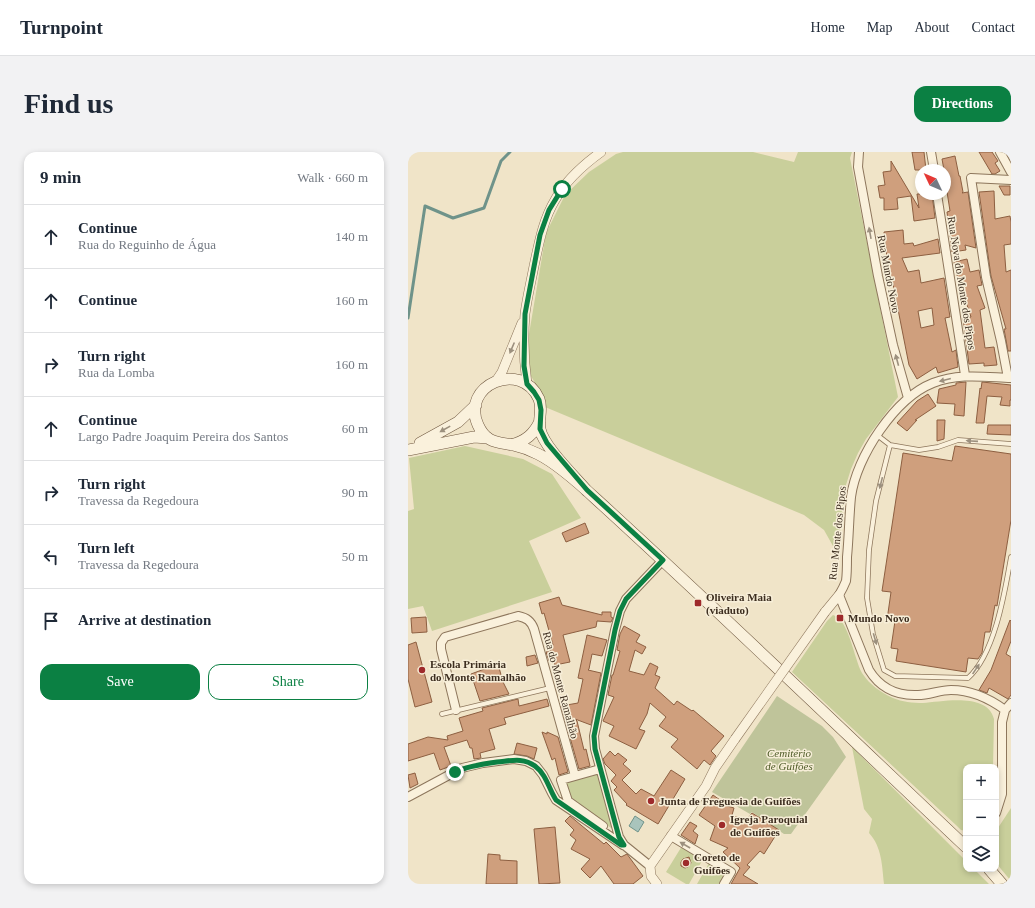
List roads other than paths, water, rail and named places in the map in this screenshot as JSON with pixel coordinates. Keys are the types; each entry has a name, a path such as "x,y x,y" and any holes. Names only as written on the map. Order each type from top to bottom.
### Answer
{"main road":[{"path":"540,420 536,430 521,442 511,444 495,442 481,431 477,423 475,414 478,398 483,391 496,381 506,379 517,380 527,384 539,400 541,410 540,429 547,443 587,490"},
{"path":"409,449 458,422 476,405"},
{"path":"409,449 474,437 488,438"},
{"path":"511,444 539,454 549,460 587,490 963,844"},
{"path":"992,872 1002,884"}],"street":[{"path":"496,381 511,352 525,314 540,235 549,210 555,199 573,176 585,164 601,152"},
{"name":"Rua Mundo Novo","path":"859,152 858,167 878,276 892,345 908,398"},
{"path":"931,152 933,164"},
{"path":"1000,152 1011,172"},
{"path":"1010,378 986,277 971,178 1011,180"},
{"name":"Rua Nova do Monte dos Pipos","path":"938,200 965,375"},
{"path":"525,314 524,366 527,384"},
{"name":"Rua Monte dos Pipos","path":"650,866 706,786 715,768 825,612 839,595 846,580 851,496 855,479 860,464 877,435 908,398 933,383 965,375 1010,378"},
{"path":"657,884 651,876 650,866 624,845 619,837 595,749 594,736 617,620 622,605 663,560"},
{"path":"839,595 869,670 873,677 881,685 893,691 904,694 919,695 951,690 960,691 988,699 1005,710"},
{"name":"Rua do Monte Ramalhão","path":"456,710 441,649 441,642 445,637 518,616 525,617 531,622 575,776"},
{"path":"999,804 1002,794 1002,722 1005,710 1011,703"},
{"path":"1002,722 1011,726"},
{"path":"408,797 462,768 484,763 514,759 520,760 536,766 543,775 556,800 621,845 624,845"},
{"path":"600,769 561,780 568,801 619,837"},
{"path":"670,836 731,872 724,884"}],"lane":[{"path":"877,435 890,445 919,450 938,447 958,440 1011,444"},
{"path":"890,445 876,501 869,550 867,598 873,634 884,670 895,676 968,678 976,671 993,635 1005,592 1011,557"},
{"path":"442,714 550,688"}],"water":[{"path":"635,816 644,822 638,832 629,826"}],"waterway":[{"path":"408,318 425,206 453,218 484,208 501,161 510,152"}],"place":[{"name":"Oliveira Maia (viaduto)","path":"698,603"},
{"name":"Mundo Novo","path":"840,618"},
{"name":"Escola Primária do Monte Ramalhão","path":"422,670"},
{"name":"Junta de Freguesia de Guifões","path":"651,801"},
{"name":"Igreja Paroquial de Guifões","path":"722,825"},
{"name":"Coreto de Guifões","path":"686,863"}],"park label":[{"name":"Cemitério de Guifões","path":"789,759"}]}
